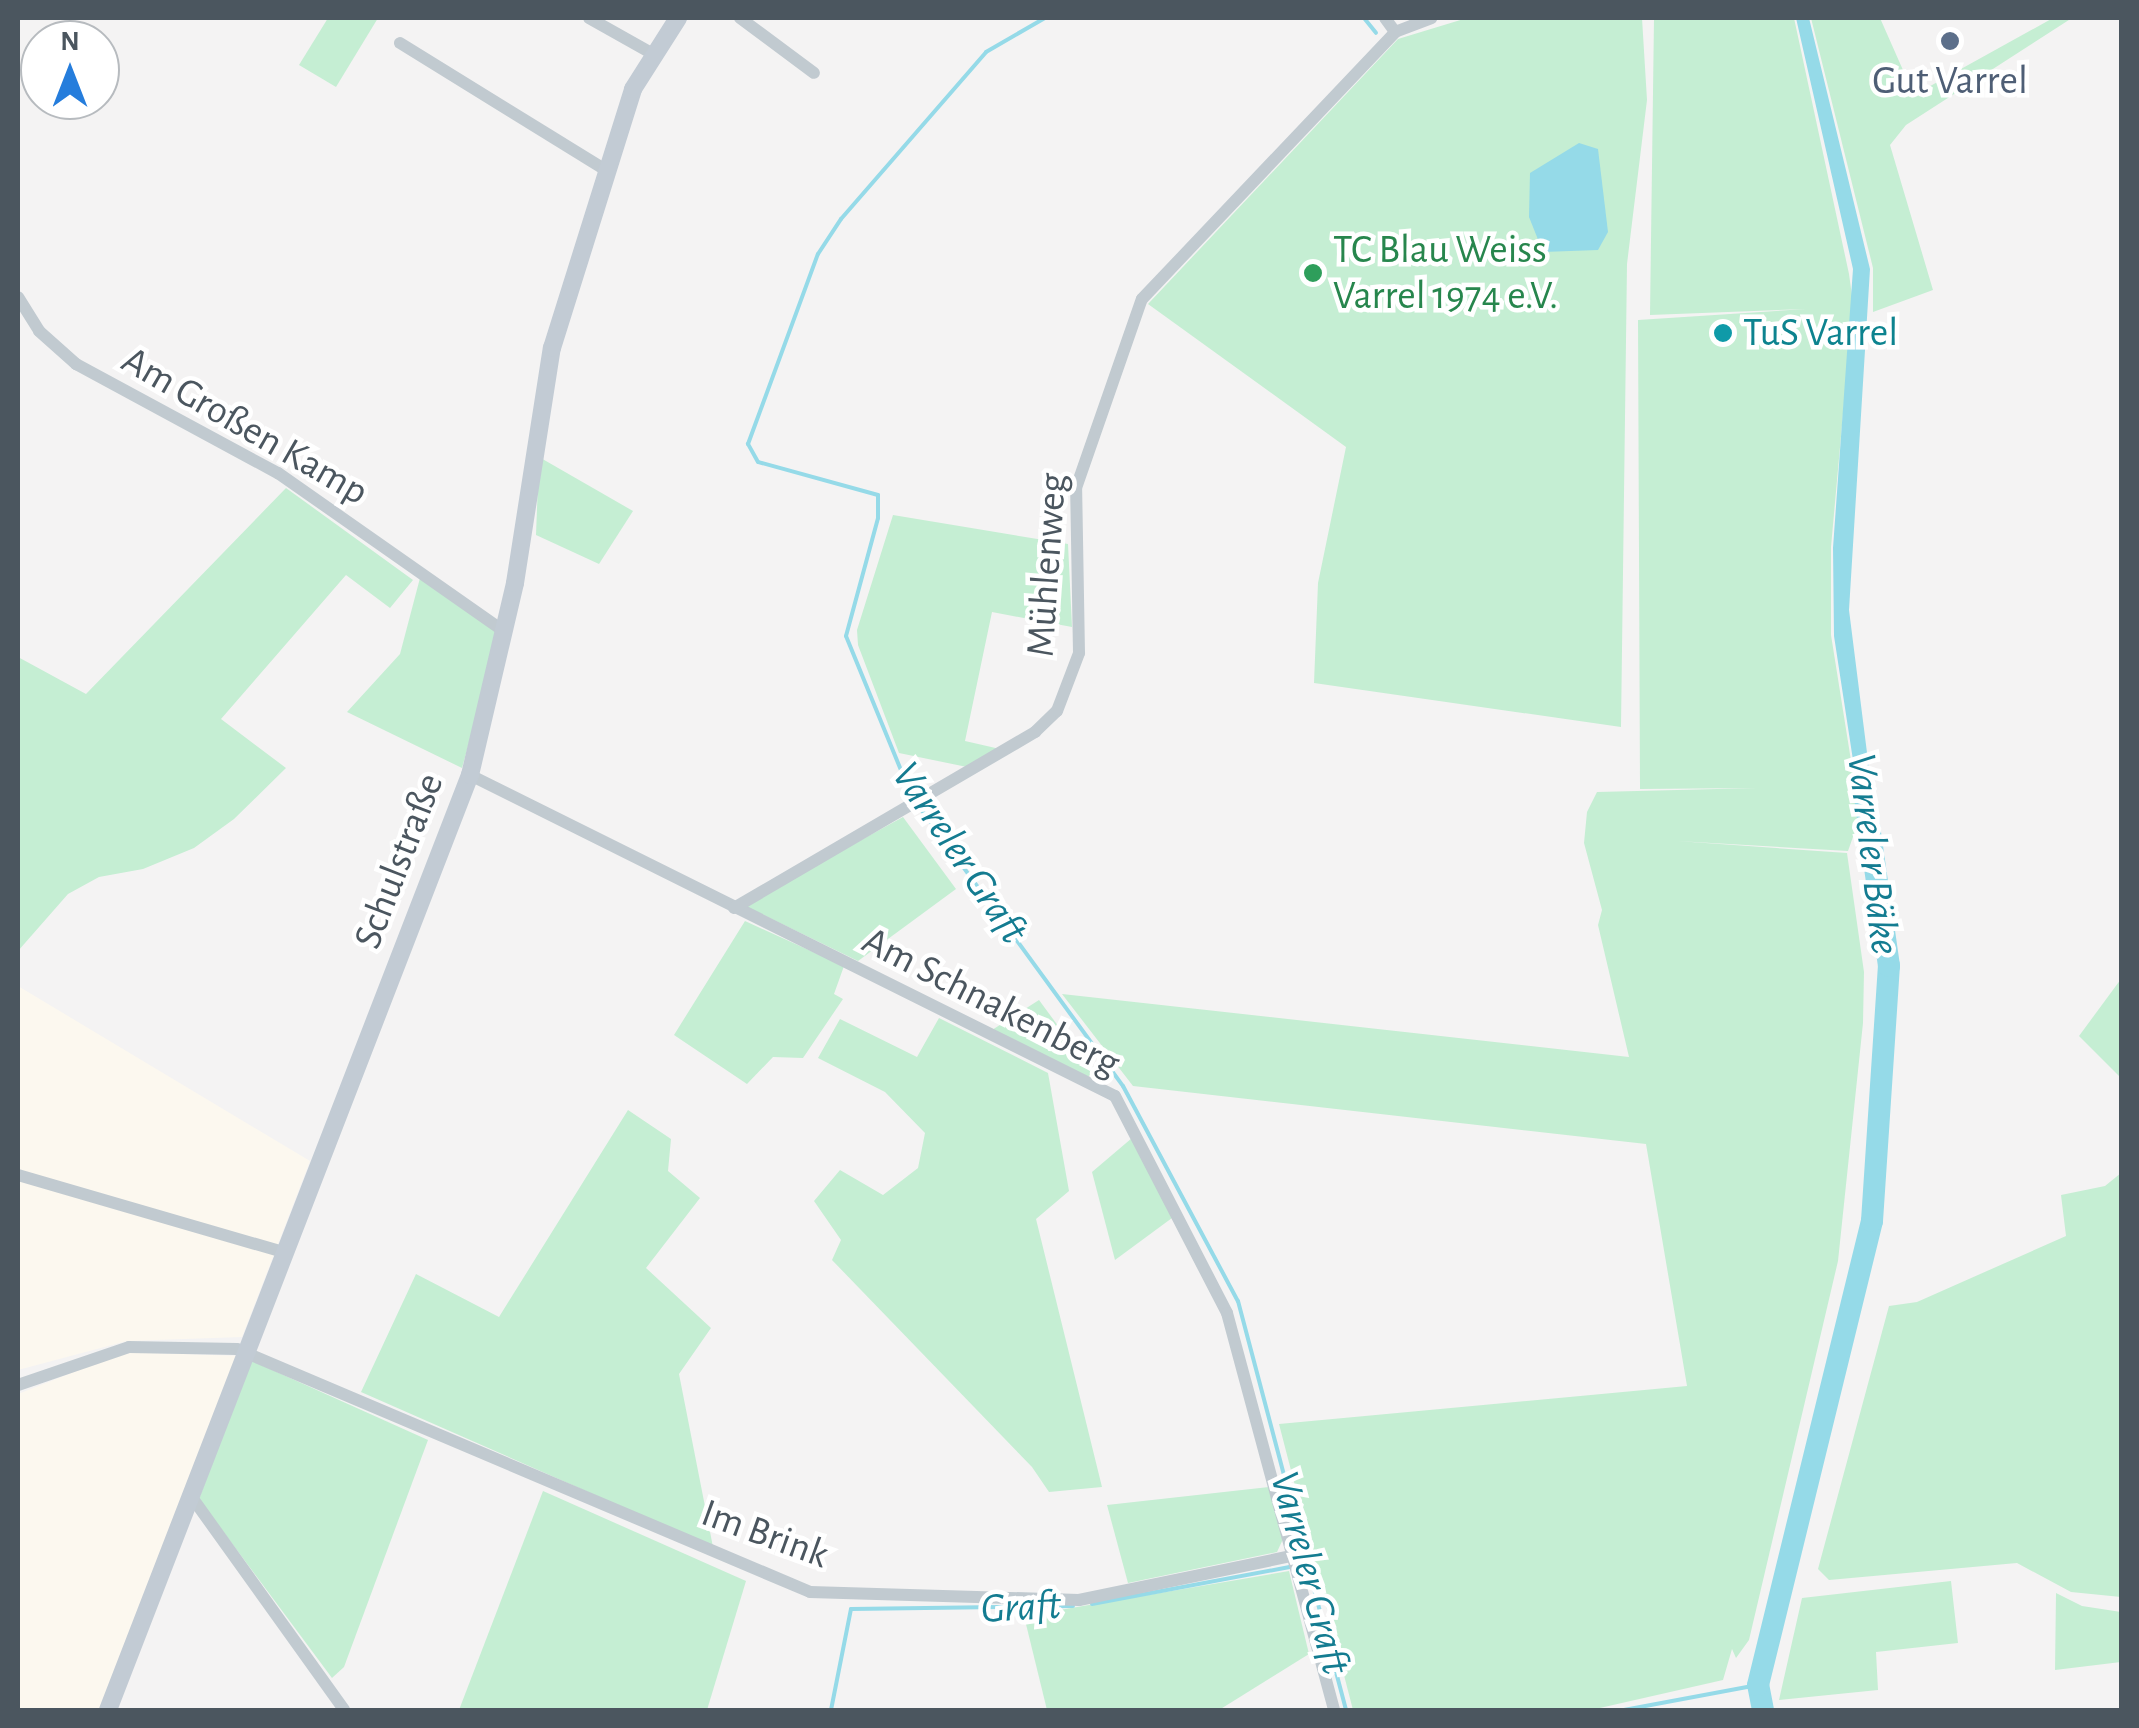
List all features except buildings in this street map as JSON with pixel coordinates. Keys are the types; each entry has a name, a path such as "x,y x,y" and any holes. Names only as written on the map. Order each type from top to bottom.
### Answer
{"street":[{"path":"589,18 653,54"},
{"name":"Schulstraße","path":"108,1710 470,775 504,631 552,348 634,89 678,18"},
{"path":"740,18 814,73"},
{"path":"1384,18 1395,32 1431,18"},
{"name":"Mühlenweg","path":"734,908 1035,732 1070,687 1079,653 1076,488 1142,299 1395,32"},
{"path":"400,44 606,170"},
{"name":"Am Großen Kamp","path":"18,297 39,331 76,364 278,474 504,631"},
{"name":"Am Schnakenberg","path":"470,775 1115,1096 1227,1313 1334,1710"},
{"path":"18,1174 286,1253"},
{"path":"18,1385 129,1347 248,1353"},
{"name":"Im Brink","path":"248,1353 810,1592 1079,1600 1292,1556"},
{"path":"191,1496 344,1710"}],"shaded area":[{"path":"18,986 310,1161 242,1337 127,1341 18,1370"},
{"path":"125,1352 239,1356 102,1710 18,1710 18,1394"}],"green space":[{"path":"328,18 378,18 336,87 299,65"},
{"path":"1467,18 1642,18 1647,100 1627,264 1621,727 1314,683 1318,583 1346,447 1148,304 1398,39"},
{"path":"1654,18 1794,18 1849,274 1853,303 1831,547 1831,635 1860,817 1848,851 1677,841 1847,853 1864,972 1863,1023 1838,1261 1749,1640 1736,1658 1732,1649 1723,1680 1591,1710 1353,1710 1279,1424 1687,1386 1646,1144 1133,1086 1062,994 1629,1057 1598,925 1602,910 1584,843 1587,812 1597,792 1757,788 1640,789 1638,320 1806,309 1650,315"},
{"path":"1811,18 1880,18 1914,95 2053,18 2072,18 1906,125 1890,145 1933,290 1873,312 1873,268"},
{"path":"539,457 633,511 599,564 536,535"},
{"path":"286,488 413,580 390,608 346,575 221,719 286,768 234,819 194,848 143,869 99,877 68,894 18,951 18,657 86,694"},
{"path":"893,515 1068,544 1072,627 992,612 965,741 1000,749 967,767 899,753 858,645 857,630"},
{"path":"420,578 499,634 462,768 347,712 400,654"},
{"path":"903,817 956,889 858,961 743,905"},
{"path":"745,921 844,966 834,994 843,999 803,1058 773,1057 747,1084 674,1035"},
{"path":"2121,979 2121,1078 2079,1036"},
{"path":"1039,1000 1092,1072 1088,1077 992,1030"},
{"path":"939,1018 1048,1073 1069,1191 1036,1219 1102,1487 1049,1492 1032,1467 832,1260 841,1240 814,1201 840,1170 883,1195 918,1168 925,1133 885,1092 818,1058 840,1019 917,1057"},
{"path":"628,1110 671,1139 668,1171 700,1198 646,1268 711,1328 679,1374 713,1547 361,1392 416,1274 499,1317"},
{"path":"1132,1138 1172,1218 1115,1260 1092,1172"},
{"path":"2121,1173 2121,1597 2071,1592 2017,1563 1829,1580 1818,1569 1889,1306 1917,1302 2066,1236 2061,1195 2105,1186"},
{"path":"250,1360 428,1440 344,1667 332,1678 199,1499"},
{"path":"1269,1487 1283,1539 1277,1552 1128,1583 1107,1505"},
{"path":"543,1491 746,1581 707,1710 459,1710"},
{"path":"1289,1571 1309,1654 1219,1710 1047,1710 1024,1616"},
{"path":"1951,1581 1958,1643 1876,1652 1878,1690 1779,1700 1802,1598"},
{"path":"2056,1593 2082,1606 2121,1612 2121,1662 2055,1670"}],"water":[{"path":"1796,18 1809,18 1870,269 1849,610 1875,816 1869,827 1862,819 1834,636 1833,548 1853,269"},
{"path":"1579,143 1598,149 1608,232 1598,250 1543,252 1529,217 1530,173"}],"waterway":[{"name":"Varreler Graft","path":"912,797 846,636 878,518 878,495 758,462 748,444 818,254 841,219 986,52 1045,18"},
{"path":"1364,18 1376,33"},
{"name":"Varreler Bäke","path":"1763,1710 1758,1685 1872,1221 1889,966 1865,797"},
{"name":"Varreler Graft","path":"918,805 1123,1086 1238,1301 1346,1710"},
{"name":"Graft","path":"1092,1604 1290,1567"},
{"name":"Graft","path":"831,1710 851,1609 1073,1606"},
{"name":"Varreler Graft","path":"1624,1710 1758,1685"}],"place":[{"name":"Gut Varrel","path":"1950,41"},
{"name":"TC Blau Weiss Varrel 1974 e.V.","path":"1313,273"},
{"name":"TuS Varrel","path":"1723,333"}]}
